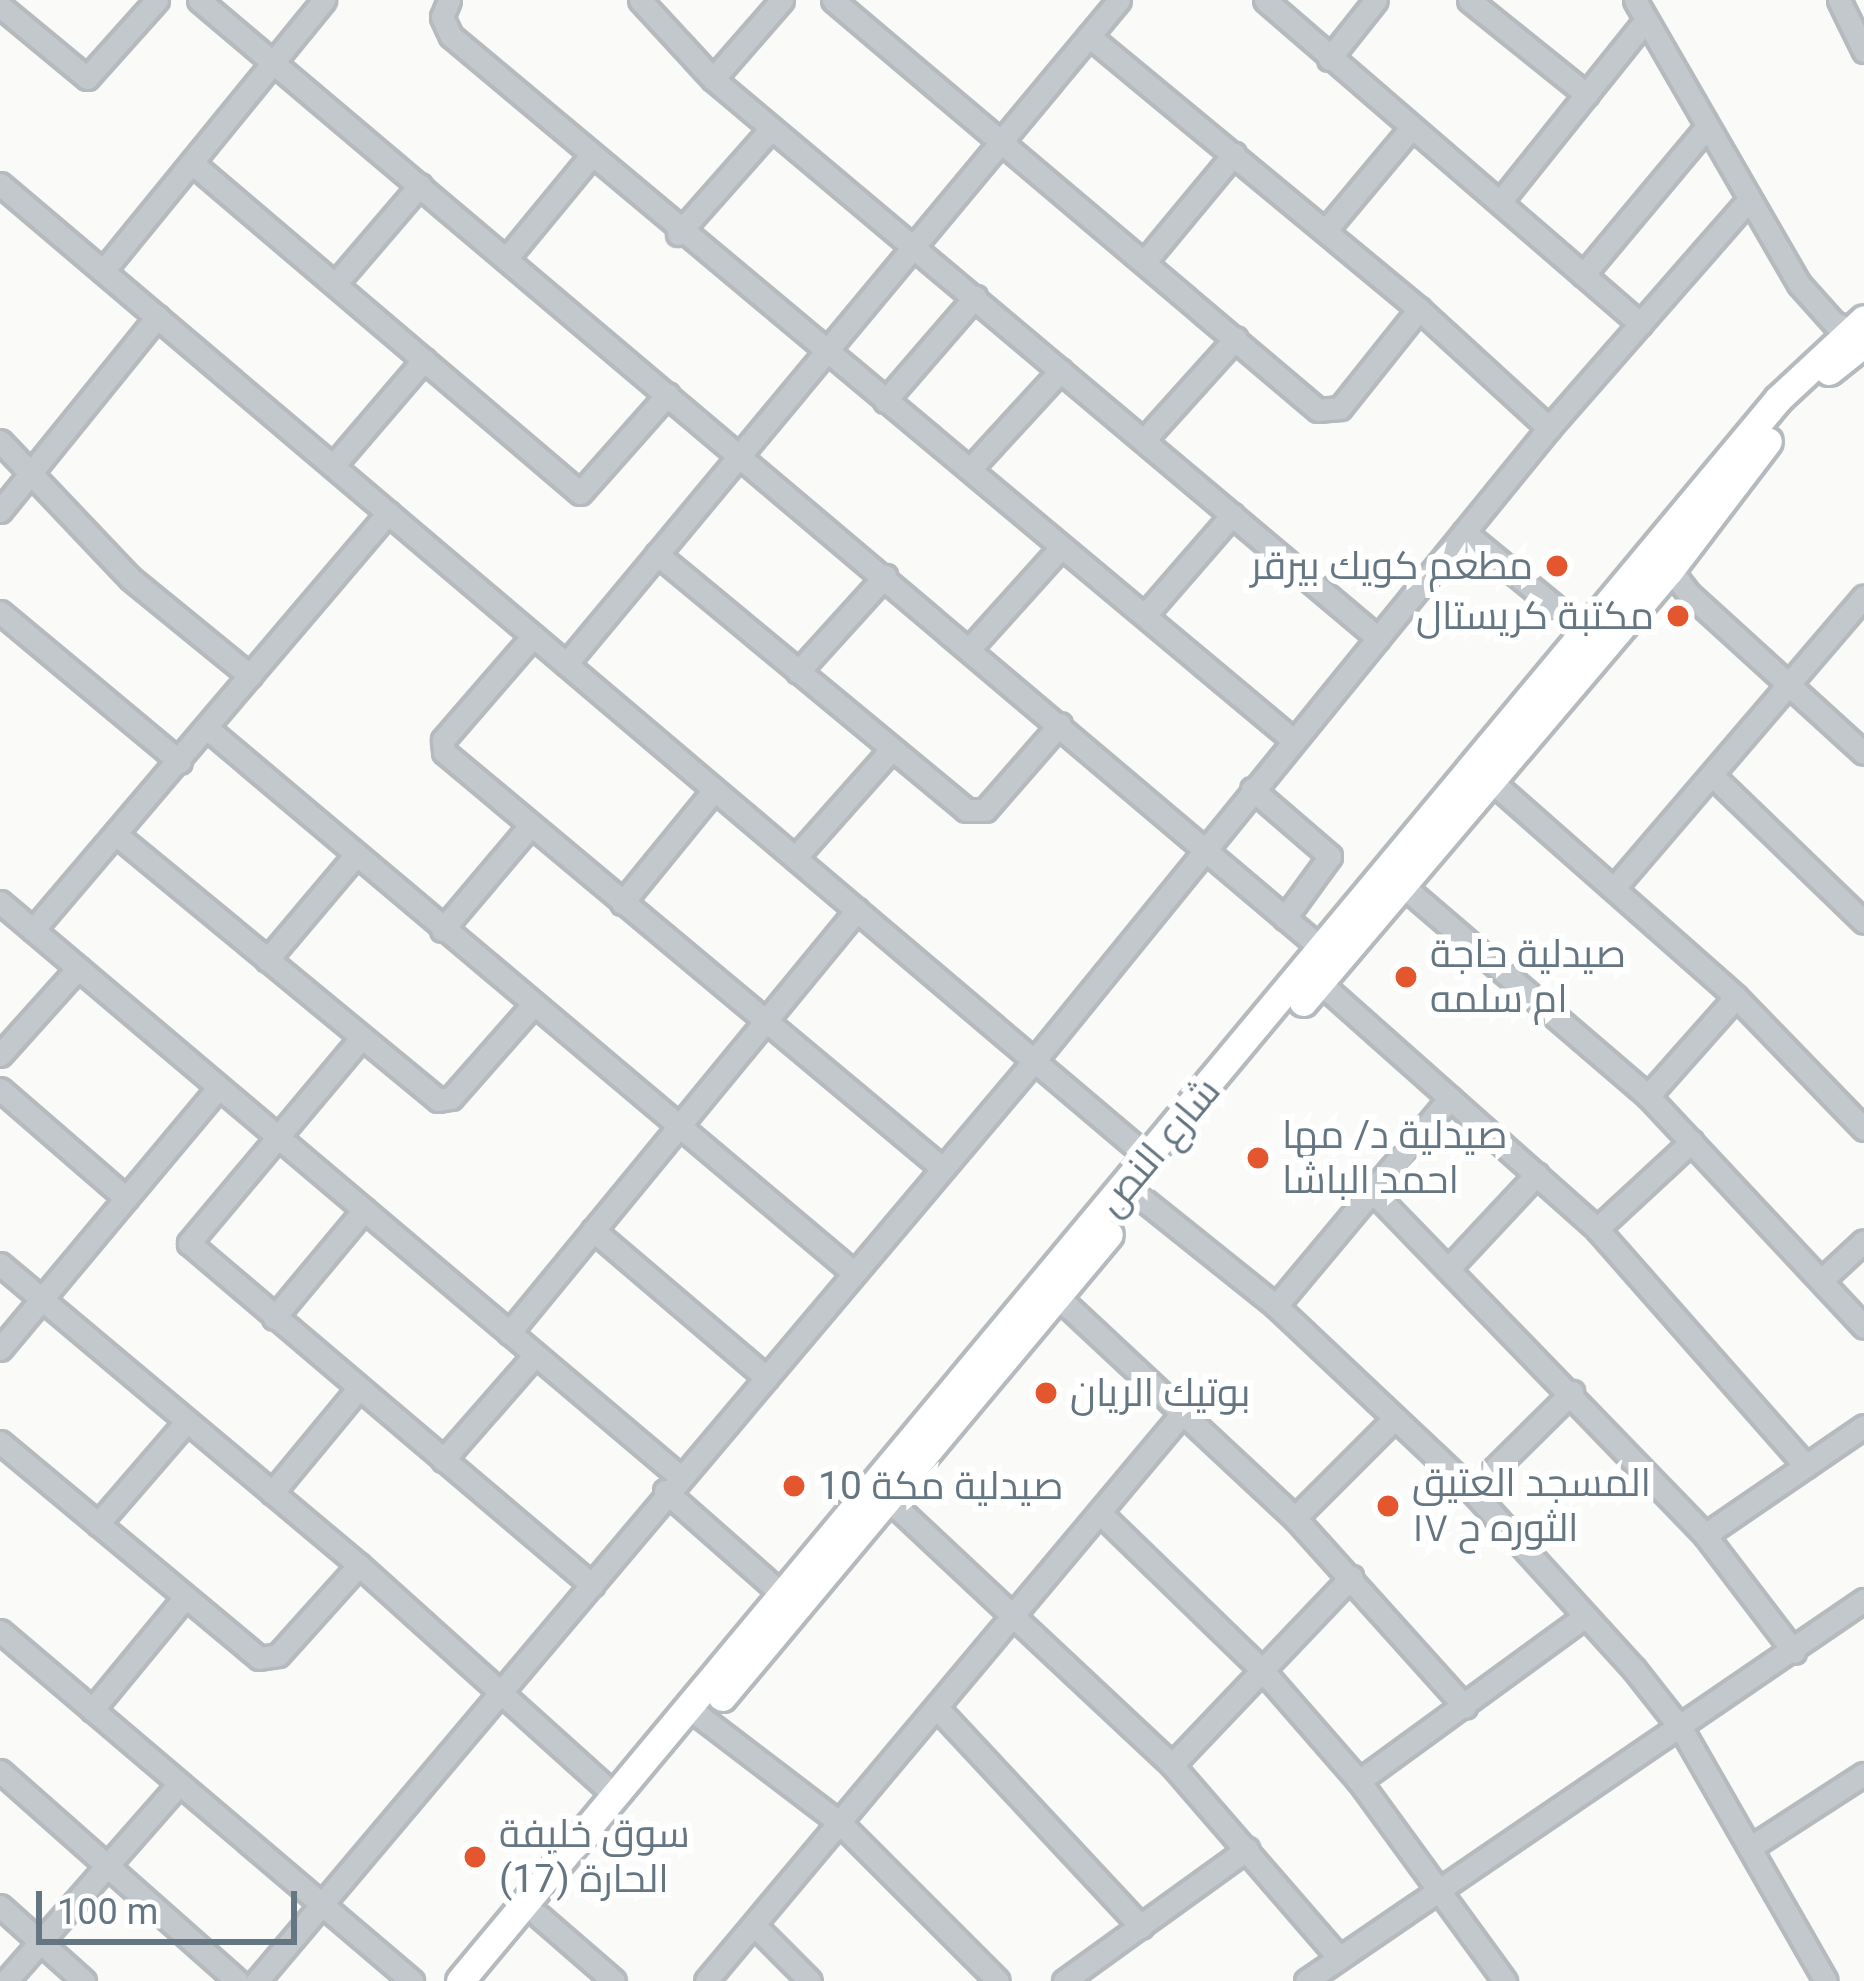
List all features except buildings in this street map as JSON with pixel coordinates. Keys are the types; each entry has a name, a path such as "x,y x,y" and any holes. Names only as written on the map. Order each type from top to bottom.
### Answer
{"main road":[{"name":"شارع النص","path":"484,1981 697,1713 783,1595 1322,949 1402,886 1490,780 1663,560 1796,377 1860,332"},
{"name":"شارع النص","path":"460,1981 616,1796 889,1500 1319,982 1370,908 1588,634 1663,560"}],"street":[{"path":"0,6 87,78 157,0"},
{"path":"199,0 972,646 1322,949"},
{"path":"103,271 324,0"},
{"path":"449,0 442,17 451,36 678,234 970,469 1292,740"},
{"path":"640,0 713,79 1378,638"},
{"path":"713,79 782,0"},
{"path":"833,0 1330,414 1419,310"},
{"path":"566,664 1119,0"},
{"path":"1265,0 1641,324"},
{"path":"1328,58 1376,0"},
{"path":"1839,0 1864,51"},
{"path":"1482,4 1587,95"},
{"path":"1500,202 1587,95 1640,10 1747,202 1799,284 1860,332"},
{"path":"1089,36 1419,310 1549,428"},
{"path":"1325,231 1411,128"},
{"path":"1583,274 1706,128"},
{"path":"678,234 771,129"},
{"path":"1146,260 1234,154"},
{"path":"506,259 591,156"},
{"path":"192,164 580,493 668,394"},
{"path":"0,185 1149,1158"},
{"path":"336,283 420,185"},
{"path":"257,1981 504,1694 671,1483 767,1378 1034,1061 1549,428 1747,202"},
{"path":"885,400 975,297"},
{"path":"0,511 158,317"},
{"path":"1144,440 1236,338"},
{"path":"333,466 424,360"},
{"path":"970,469 1061,370"},
{"path":"0,441 130,578 250,676"},
{"path":"33,930 181,762 388,513"},
{"path":"1145,615 1232,515"},
{"path":"1464,532 1588,634"},
{"path":"972,646 1061,547"},
{"path":"657,554 890,751 976,814 1060,724"},
{"path":"1663,560 1864,753"},
{"path":"798,672 885,576"},
{"path":"1614,888 1715,778 1864,596"},
{"path":"0,613 181,762"},
{"path":"533,636 441,744 530,826 942,1168"},
{"path":"208,729 674,1127 854,1273"},
{"path":"795,858 890,751"},
{"path":"1715,778 1864,922"},
{"path":"1490,780 1736,997 1861,1121"},
{"path":"622,903 714,790"},
{"path":"1252,790 1330,856 1285,918"},
{"path":"442,929 530,826"},
{"path":"118,836 361,1038 445,1101 532,1006"},
{"path":"267,960 355,856"},
{"path":"1402,886 1648,1096 1824,1278 1864,1327"},
{"path":"0,902 536,1355 783,1595"},
{"path":"509,1333 856,910"},
{"path":"0,1055 78,968"},
{"path":"1319,982 1597,1229 1806,1466"},
{"path":"1648,1096 1736,997"},
{"path":"361,1038 189,1243 592,1586"},
{"path":"0,1349 219,1087"},
{"path":"0,1089 126,1198"},
{"path":"1276,1306 1450,1098"},
{"path":"1597,1229 1692,1142"},
{"path":"1450,1267 1537,1174"},
{"path":"1374,1193 1572,1392 1705,1535 1794,1652"},
{"path":"1140,1197 1276,1306 1472,1491 1586,1616 1682,1730 1826,1981"},
{"path":"274,1318 364,1210"},
{"path":"593,1230 767,1378"},
{"path":"1824,1278 1864,1241"},
{"path":"0,1264 359,1565 616,1796"},
{"path":"1058,1297 1186,1409 1295,1518 1465,1707"},
{"path":"443,1460 536,1355"},
{"path":"272,1492 358,1389"},
{"path":"1472,1491 1572,1392"},
{"path":"706,1981 1186,1409"},
{"path":"1295,1518 1395,1418"},
{"path":"98,1524 187,1420"},
{"path":"1705,1535 1864,1426"},
{"path":"0,1442 267,1660 359,1565"},
{"path":"889,1500 1172,1765 1339,1958"},
{"path":"1100,1514 1263,1671 1359,1781 1444,1891 1505,1981"},
{"path":"1172,1765 1351,1576"},
{"path":"92,1710 185,1597"},
{"path":"1309,1980 1682,1730 1864,1600"},
{"path":"1359,1781 1586,1616"},
{"path":"0,1631 412,1981"},
{"path":"938,1709 1141,1927"},
{"path":"697,1713 840,1823 998,1981"},
{"path":"0,1771 237,1981"},
{"path":"1751,1847 1864,1774"},
{"path":"6,1981 179,1784"},
{"path":"1064,1981 1247,1849"},
{"path":"0,1906 84,1981"},
{"path":"539,1916 614,1981"},
{"path":"754,1925 810,1981"}],"place":[{"name":"مطعم كويك بيرقر","path":"1557,566"},
{"name":"مكتبة كريستال","path":"1678,616"},
{"name":"صيدلية حاجة ام سلمه","path":"1406,977"},
{"name":"صيدلية د/ مها احمد الباشا","path":"1258,1158"},
{"name":"بوتيك الريان","path":"1046,1393"},
{"name":"صيدلية مكة 10","path":"794,1486"},
{"name":"المسجد العتيق الثوره ح ١٧","path":"1388,1506"},
{"name":"سوق خليفة الحارة (17)","path":"475,1857"}]}
